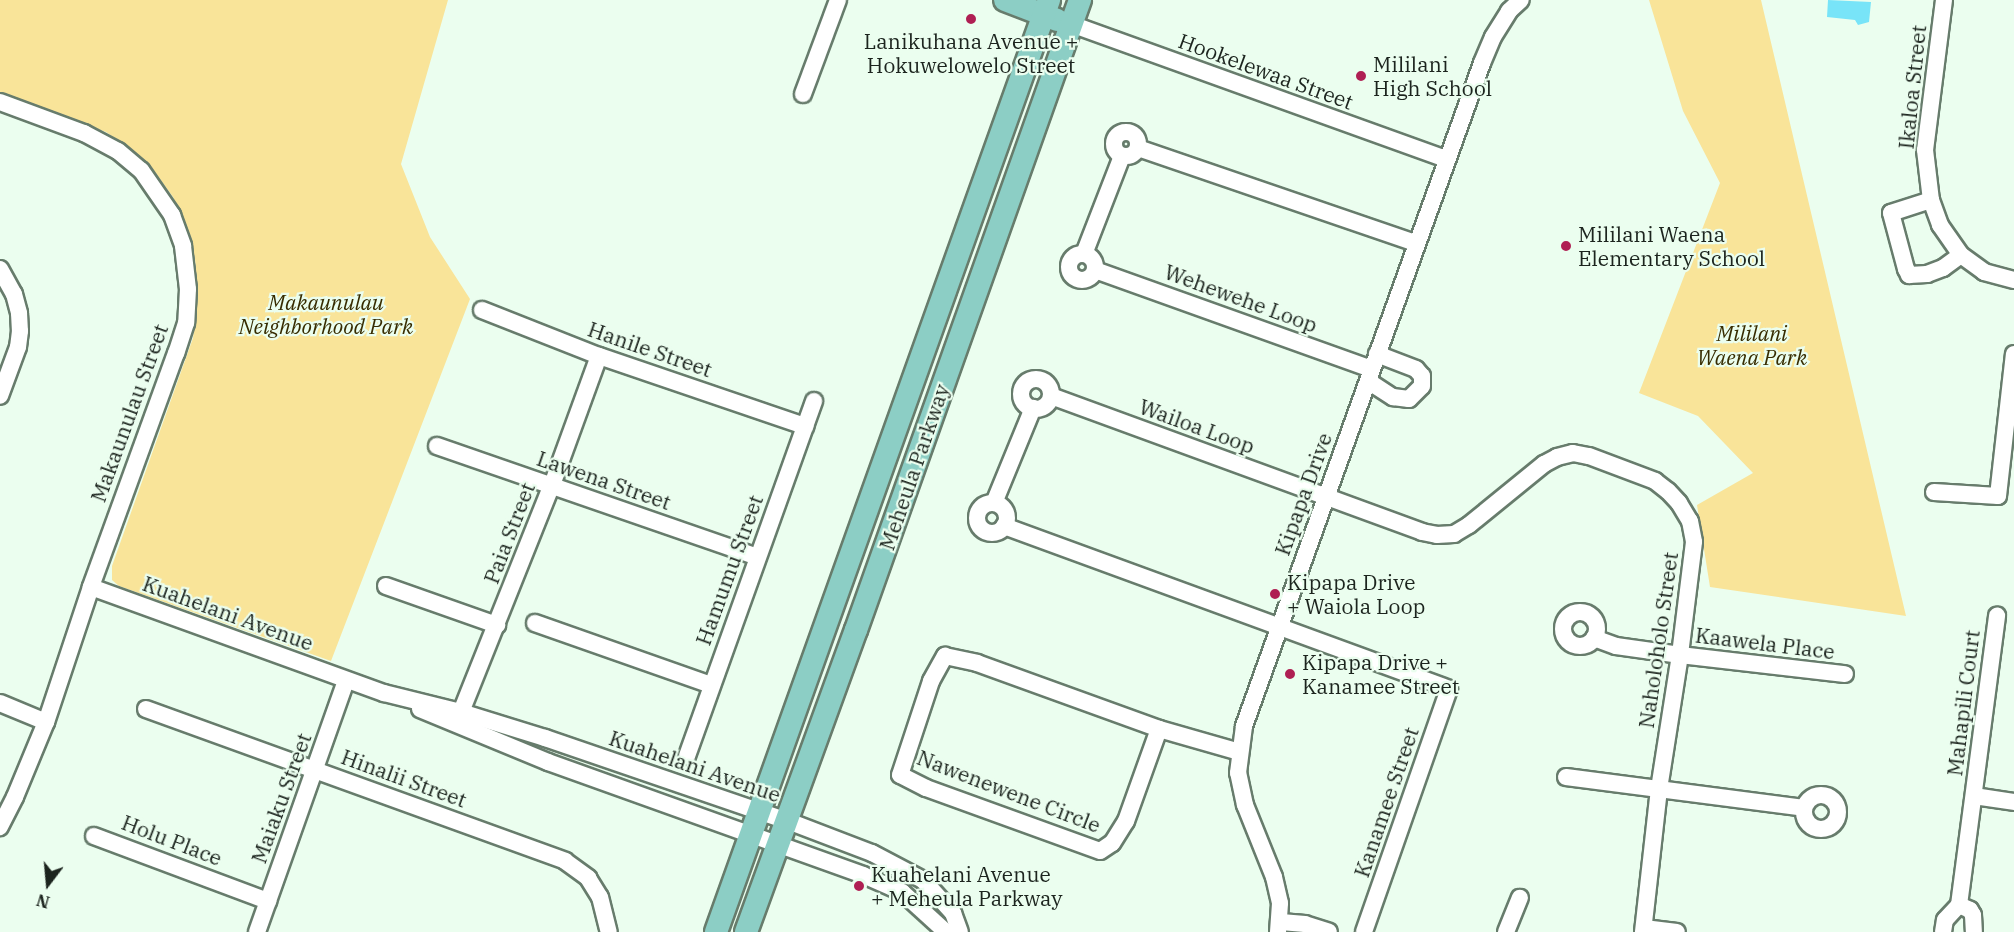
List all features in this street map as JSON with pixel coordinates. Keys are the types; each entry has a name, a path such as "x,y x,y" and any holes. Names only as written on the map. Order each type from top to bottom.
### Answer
{"main road":[{"path":"1005,0 1046,7 1071,24"},
{"name":"Meheula Parkway","path":"746,932 788,821 1080,0"},
{"name":"Meheula Parkway","path":"716,932 1046,7"}],"street":[{"path":"803,94 838,0"},
{"name":"Kipapa Drive","path":"1280,927 1280,903 1274,877 1245,805 1238,773 1244,726 1416,243 1493,37 1509,11 1521,0"},
{"name":"Ikaloa Street","path":"1944,0 1925,150 1931,200 1940,225 1961,255 1984,272 2014,280"},
{"name":"Hookelewaa Street","path":"1071,24 1447,159"},
{"name":"Makaunulau Street","path":"0,102 84,133 118,151 141,170 156,188 172,214 183,246 188,289 186,323 91,587 46,722 0,827"},
{"name":"Wehewehe Loop","path":"1372,368 1095,270 1085,280 1072,275 1071,261 1077,255 1084,254 1122,156 1132,155 1138,148 1416,243"},
{"path":"1931,200 1891,213 1909,275 1927,274 1943,268 1961,255"},
{"path":"1084,254 1094,261 1095,270"},
{"path":"0,269 14,294 20,331 18,347 0,396"},
{"name":"Hanile Street","path":"482,310 598,356 806,426"},
{"path":"1934,492 1998,496 2014,354"},
{"name":"Paia Street","path":"459,718 552,485 598,356"},
{"name":"Wailoa Loop","path":"1033,408 1026,405 1021,394 1022,389 1030,380 1043,381 1050,387 1051,396 1327,498"},
{"path":"994,503 1005,510 1007,517 1004,526 993,532 979,525 980,510 994,503 1033,408 1044,406 1051,396"},
{"name":"Hamumu Street","path":"687,756 814,401"},
{"name":"Lawena Street","path":"437,446 757,557"},
{"name":"Naholoholo Street","path":"1327,498 1422,532 1437,535 1454,534 1469,525 1544,464 1557,456 1573,453 1589,456 1655,481 1680,503 1690,521 1694,543 1680,656 1659,789 1643,930"},
{"path":"1004,526 1278,626"},
{"path":"386,586 497,625"},
{"name":"Kuahelani Avenue","path":"91,587 384,693 759,811 872,854 923,880 953,913 960,932"},
{"name":"Mahapili Court","path":"1943,932 1945,920 1959,905 1997,615"},
{"path":"535,622 711,685"},
{"name":"Kanamee Street","path":"1278,626 1449,688 1364,932"},
{"name":"Kaawela Place","path":"1594,638 1616,646 1680,656 1845,674"},
{"name":"Nawenewene Circle","path":"1159,729 1120,833 1112,843 1100,851 926,788 900,775 931,681 945,656 977,663 1159,729 1240,752"},
{"name":"Maiaku Street","path":"257,932 346,680"},
{"path":"0,703 46,722"},
{"name":"Hinalii Street","path":"146,709 565,861 588,878 600,897 609,932"},
{"name":"Kuahelani Avenue","path":"459,718 548,762 751,834 902,892 946,932"},
{"path":"1566,777 1804,808"},
{"name":"Mahapili Court","path":"1974,796 2014,802"},
{"name":"Holu Place","path":"94,836 268,901"},
{"path":"1506,932 1520,898"},
{"path":"1959,905 1970,910 1973,915 1974,932"},
{"path":"1280,927 1305,924 1329,932"},
{"path":"1643,930 1677,932"}],"green space":[{"name":"Makaunulau Neighborhood Park","path":"0,0 448,0 401,164 430,237 470,299 331,661 119,586 112,580 112,566 193,338 198,295 195,259 185,225 173,197 152,168 132,150 106,132 0,92"},
{"name":"Mililani Waena Park","path":"1649,0 1761,0 1906,616 1710,587 1697,505 1753,473 1698,416 1639,393 1720,183 1683,111"}],"water":[{"path":"1828,0 1871,2 1869,22 1858,25 1855,20 1827,17"}],"place":[{"name":"Lanikuhana Avenue + Hokuwelowelo Street","path":"971,19"},
{"name":"Mililani High School","path":"1361,76"},
{"name":"Mililani Waena Elementary School","path":"1566,246"},
{"name":"Kipapa Drive + Waiola Loop","path":"1275,594"},
{"name":"Kipapa Drive + Kanamee Street","path":"1290,674"},
{"name":"Kuahelani Avenue + Meheula Parkway","path":"859,886"}]}
